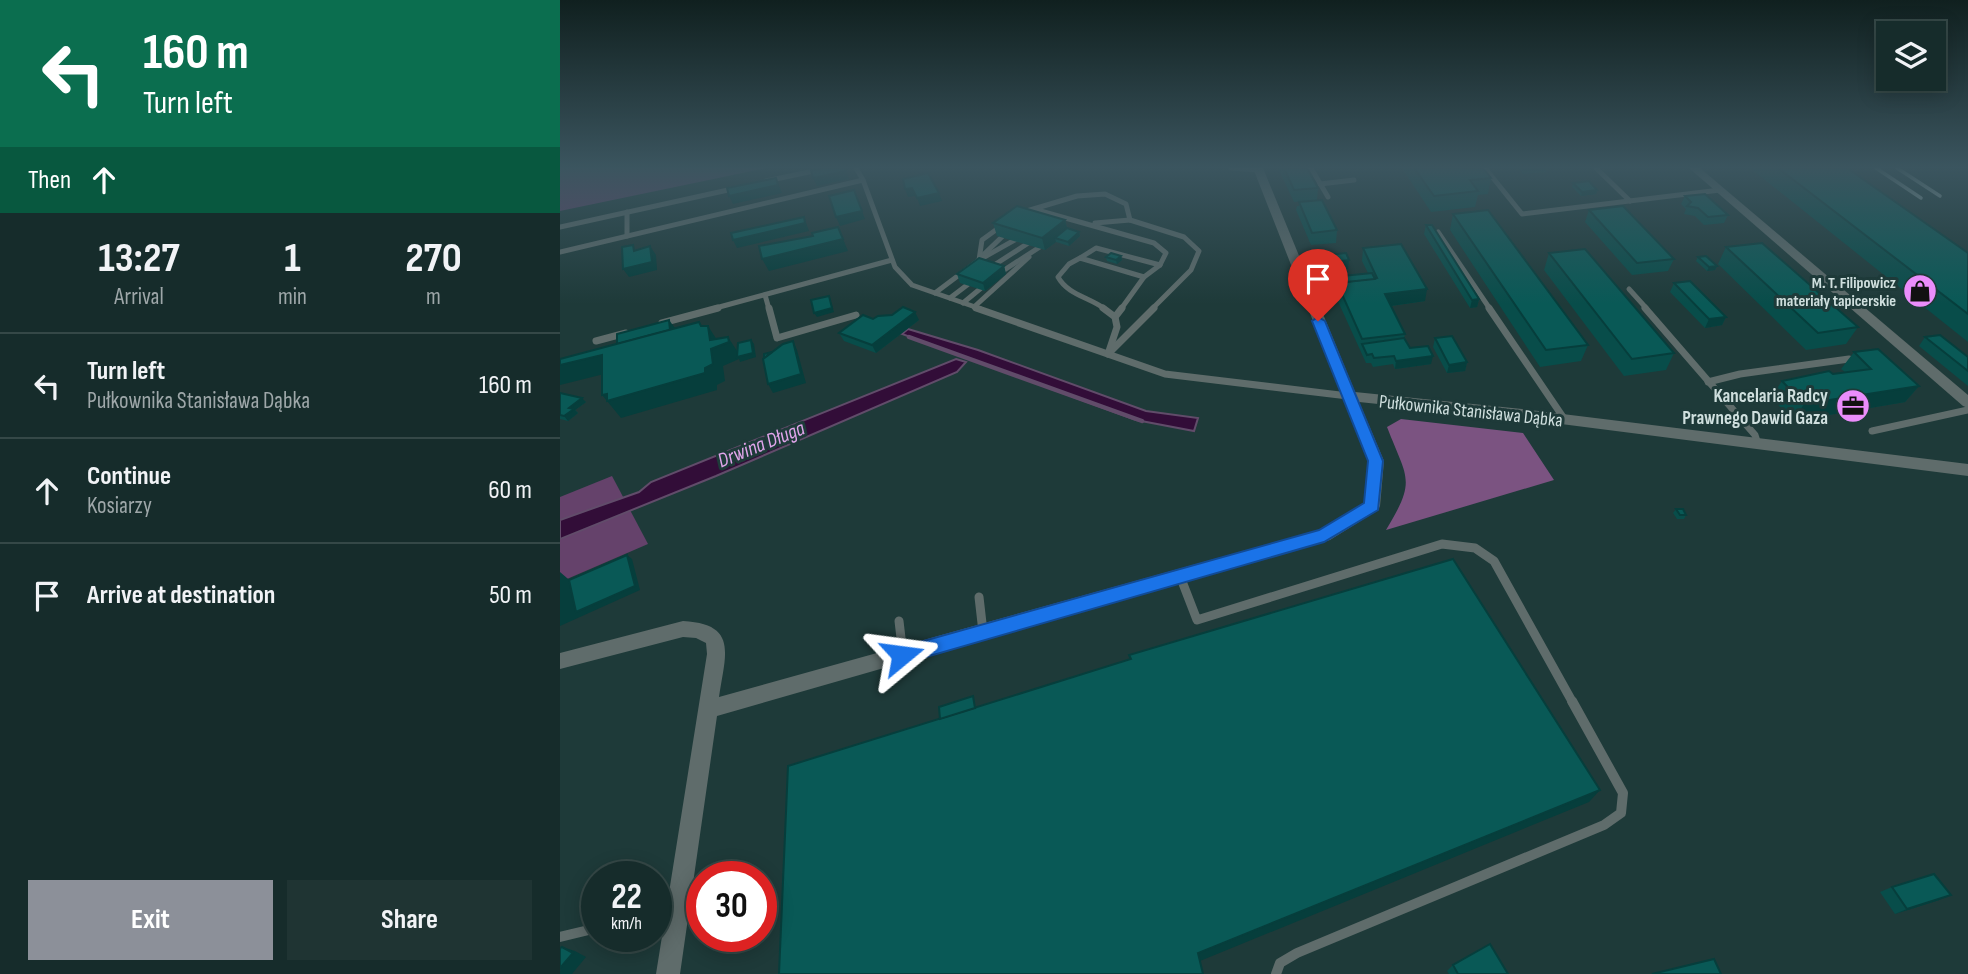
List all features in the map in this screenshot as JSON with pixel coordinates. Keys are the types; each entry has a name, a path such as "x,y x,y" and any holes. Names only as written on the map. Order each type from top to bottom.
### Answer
{"street":[{"path":"1276,213 1348,396"},
{"path":"1747,213 1968,403"},
{"name":"Pułkownika Stanisława Dąbka","path":"706,710 1324,535 1372,506 1376,461 1348,396 1968,470"},
{"path":"560,661 672,631 690,629 705,632 715,639 717,646 706,710 672,883"},
{"path":"668,952 668,974"}],"lane":[{"path":"560,227 621,213"},
{"path":"627,213 627,236"},
{"path":"560,252 722,213"},
{"path":"875,213 892,260 912,285 1165,374 1348,396"},
{"path":"1027,218 1033,213"},
{"path":"1041,221 1051,213"},
{"path":"1054,213 1154,243 1167,253 1160,265 1144,277 1115,317"},
{"path":"1128,213 1130,220"},
{"path":"979,260 982,240 1018,214"},
{"path":"1052,224 1062,216"},
{"path":"1065,228 1076,220"},
{"path":"1089,223 1130,220 1184,237 1199,251 1191,270 1108,354"},
{"path":"935,293 979,260 995,242 1016,226"},
{"path":"993,265 1009,246 1031,229"},
{"path":"963,303 1007,267 1022,249 1042,232"},
{"path":"1438,232 1565,420"},
{"path":"1007,267 1033,253 1055,236"},
{"path":"993,265 995,242"},
{"path":"979,260 1009,246"},
{"path":"1108,354 1117,327 1115,317 1094,301 1065,289 1058,277 1069,264 1096,248 1160,265"},
{"path":"950,298 993,265 1022,249"},
{"path":"974,307 1020,269 1033,253"},
{"path":"1080,258 1144,277"},
{"path":"648,327 892,260"},
{"path":"1629,289 1755,435 1758,444"},
{"path":"765,295 777,338 856,315"},
{"path":"596,341 635,330"},
{"path":"1708,382 1740,374 1849,359"},
{"path":"1872,431 1968,410"},
{"path":"1180,576 1197,620 1442,544 1475,548 1494,561 1623,793 1621,813 1604,825 1297,953 1280,963 1276,974"},
{"path":"979,597 983,632"},
{"path":"899,621 902,655"},
{"path":"560,937 581,932"}],"shaded area":[{"path":"1401,419 1523,433 1554,480 1386,530 1405,489 1404,469 1387,427"},
{"path":"612,476 648,544 560,582 560,497"}],"water":[{"path":"908,329 978,350 1146,411 1198,418 1194,431 1136,420 902,334"},
{"name":"Drwina Długa","path":"956,359 966,362 957,372 716,476 560,539 560,520 639,492 651,482"}],"building":[{"path":"1006,213 1043,213 1065,220 1042,238 993,223"},
{"path":"1304,213 1329,213 1337,230 1312,233"},
{"path":"1491,213 1588,345 1546,350 1453,214"},
{"path":"1592,213 1630,213 1674,259 1637,263"},
{"path":"1704,213 1728,215 1708,217"},
{"path":"1837,213 1912,213 1968,253 1968,314"},
{"path":"804,217 805,223 733,240 731,233"},
{"path":"1426,225 1432,225 1479,299 1472,300"},
{"path":"838,227 843,239 762,259 759,246 813,236 812,233"},
{"path":"1067,228 1079,232 1068,242 1055,238"},
{"path":"1762,243 1858,327 1818,333 1726,247"},
{"path":"1401,244 1427,289 1385,294 1405,334 1362,339 1337,283 1377,278 1363,248"},
{"path":"633,245 634,251 650,246 652,262 623,269 622,247"},
{"path":"1585,249 1674,353 1632,359 1549,253"},
{"path":"1111,253 1121,256 1116,260 1106,257"},
{"path":"1346,253 1349,260 1320,264 1316,256"},
{"path":"1706,256 1717,266 1709,267 1698,257"},
{"path":"979,258 1004,266 983,283 957,274"},
{"path":"1372,273 1375,279 1337,283 1337,287 1332,277"},
{"path":"1690,281 1726,317 1709,319 1674,283"},
{"path":"829,296 832,308 814,313 811,300"},
{"path":"903,307 915,312 872,345 839,333 863,315 873,319 892,315"},
{"path":"669,320 670,330 617,344 617,334"},
{"path":"699,322 701,326 708,326 710,340 728,337 729,342 711,349 713,364 705,368 705,373 607,401 607,394 602,395 602,355 560,365 560,359"},
{"path":"1940,335 1968,357 1968,371 1925,337"},
{"path":"1452,336 1467,362 1449,365 1435,338"},
{"path":"1404,338 1410,348 1428,346 1433,356 1396,361 1394,356 1374,358 1372,354 1367,355 1362,344"},
{"path":"751,340 753,353 737,357 738,343"},
{"path":"793,341 801,374 768,384 763,359 783,344"},
{"path":"1878,349 1919,386 1804,404 1782,381 1829,371 1833,374 1871,369 1854,352"},
{"path":"560,393 582,398 569,408 574,409 564,416 560,415"},
{"path":"1676,509 1683,509 1686,515 1680,515"},
{"path":"627,555 635,586 576,612 569,580"},
{"path":"1453,559 1600,790 1198,953 1203,974 779,974 788,766 1131,659 1129,655"},
{"path":"973,696 975,708 940,719 939,707"},
{"path":"1934,874 1951,895 1907,909 1892,887"},
{"path":"1490,944 1508,974 1458,974 1453,965"},
{"path":"560,948 573,953 560,968"},
{"path":"1714,959 1721,974 1652,974"}],"waterway":[{"path":"909,337 1142,421"}],"place":[{"name":"M. T. Filipowicz materiały tapicerskie","path":"1920,291"},
{"name":"Kancelaria Radcy Prawnego Dawid Gaza","path":"1853,406"}],"route":[{"path":"902,655 1324,535 1372,506 1376,461 1318,321"}]}
